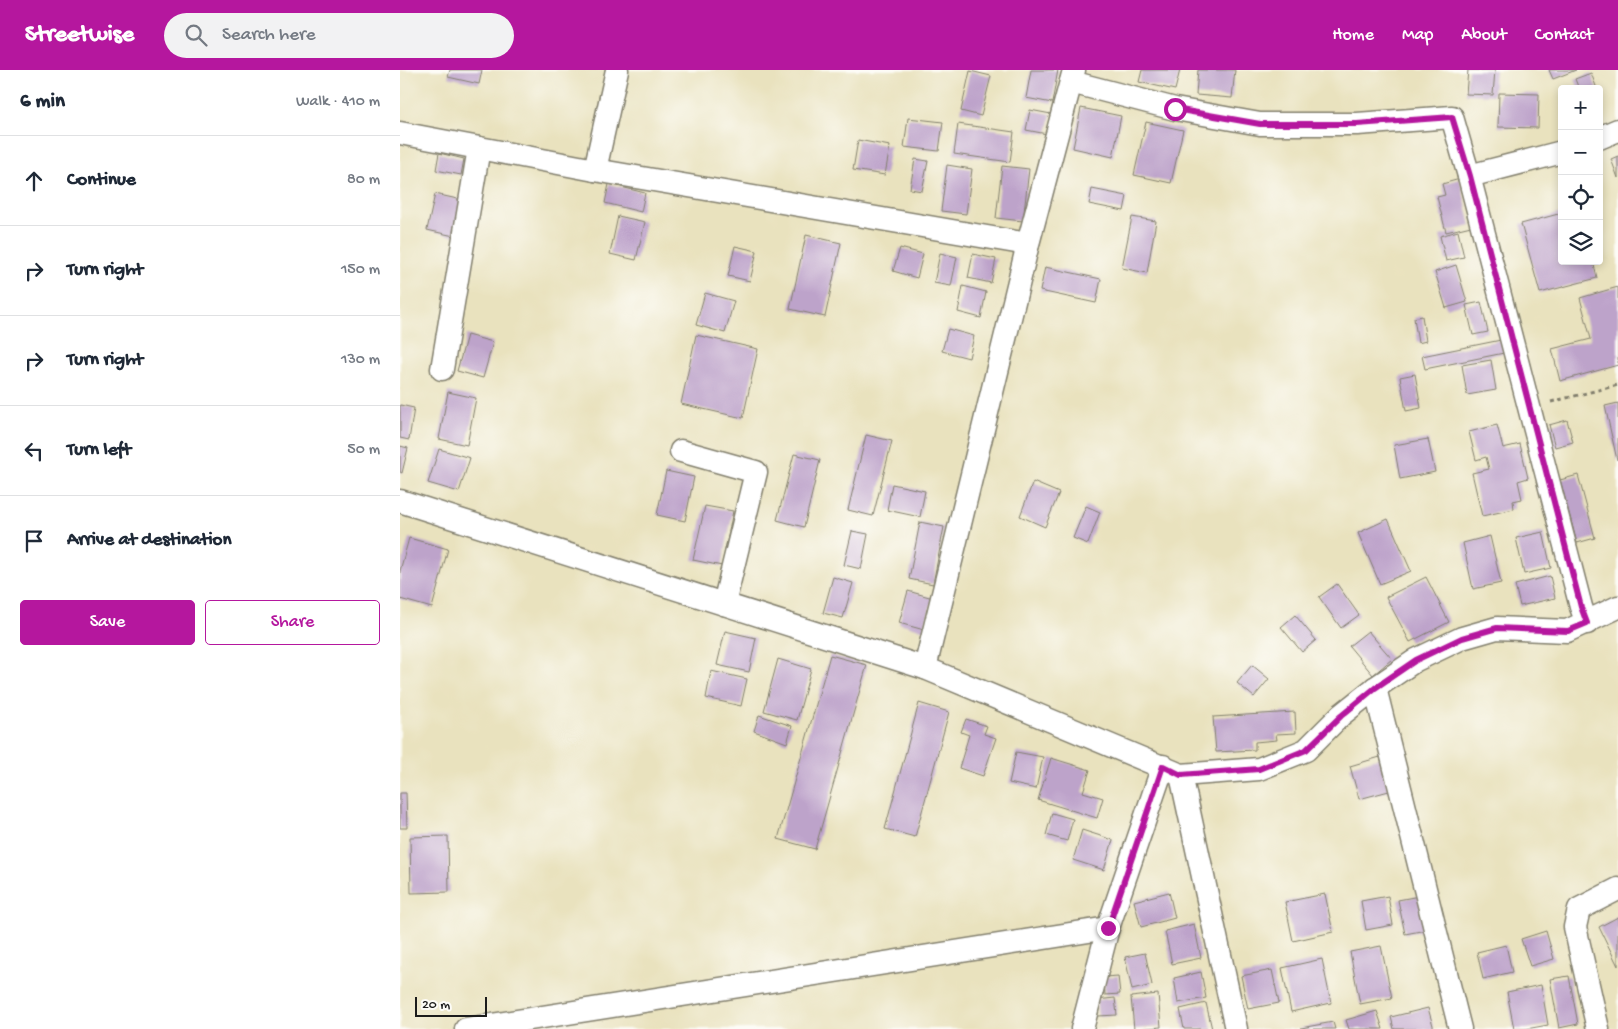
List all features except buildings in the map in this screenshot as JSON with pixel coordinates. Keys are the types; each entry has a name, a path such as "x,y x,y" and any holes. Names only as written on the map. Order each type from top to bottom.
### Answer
{"street":[{"path":"595,170 616,70"},
{"path":"925,668 1028,244 1072,76 1175,109 1260,124 1357,124 1452,117 1470,176 1581,607 1587,623"},
{"path":"1603,136 1618,130"},
{"path":"400,133 595,170 1028,244"},
{"path":"442,369 479,148"},
{"path":"1470,176 1558,153"},
{"path":"682,451 756,472 724,604"},
{"path":"400,502 925,668 1172,770 1259,769 1306,750 1341,716 1375,688 1416,660 1462,638 1497,628 1568,631 1618,607"},
{"path":"1375,688 1460,1029"},
{"path":"1082,1029 1108,928 1172,770"},
{"path":"1172,770 1236,1029"},
{"path":"1598,1029 1574,927 1579,909 1618,889"},
{"path":"466,1029 1108,928"}],"path":[{"path":"1529,407 1618,385"}],"route":[{"path":"1108,928 1163,766 1181,775 1259,769 1306,750 1341,716 1375,688 1416,660 1462,638 1497,628 1568,631 1587,623 1581,607 1470,176 1452,117 1357,124 1260,124 1175,109"}]}
